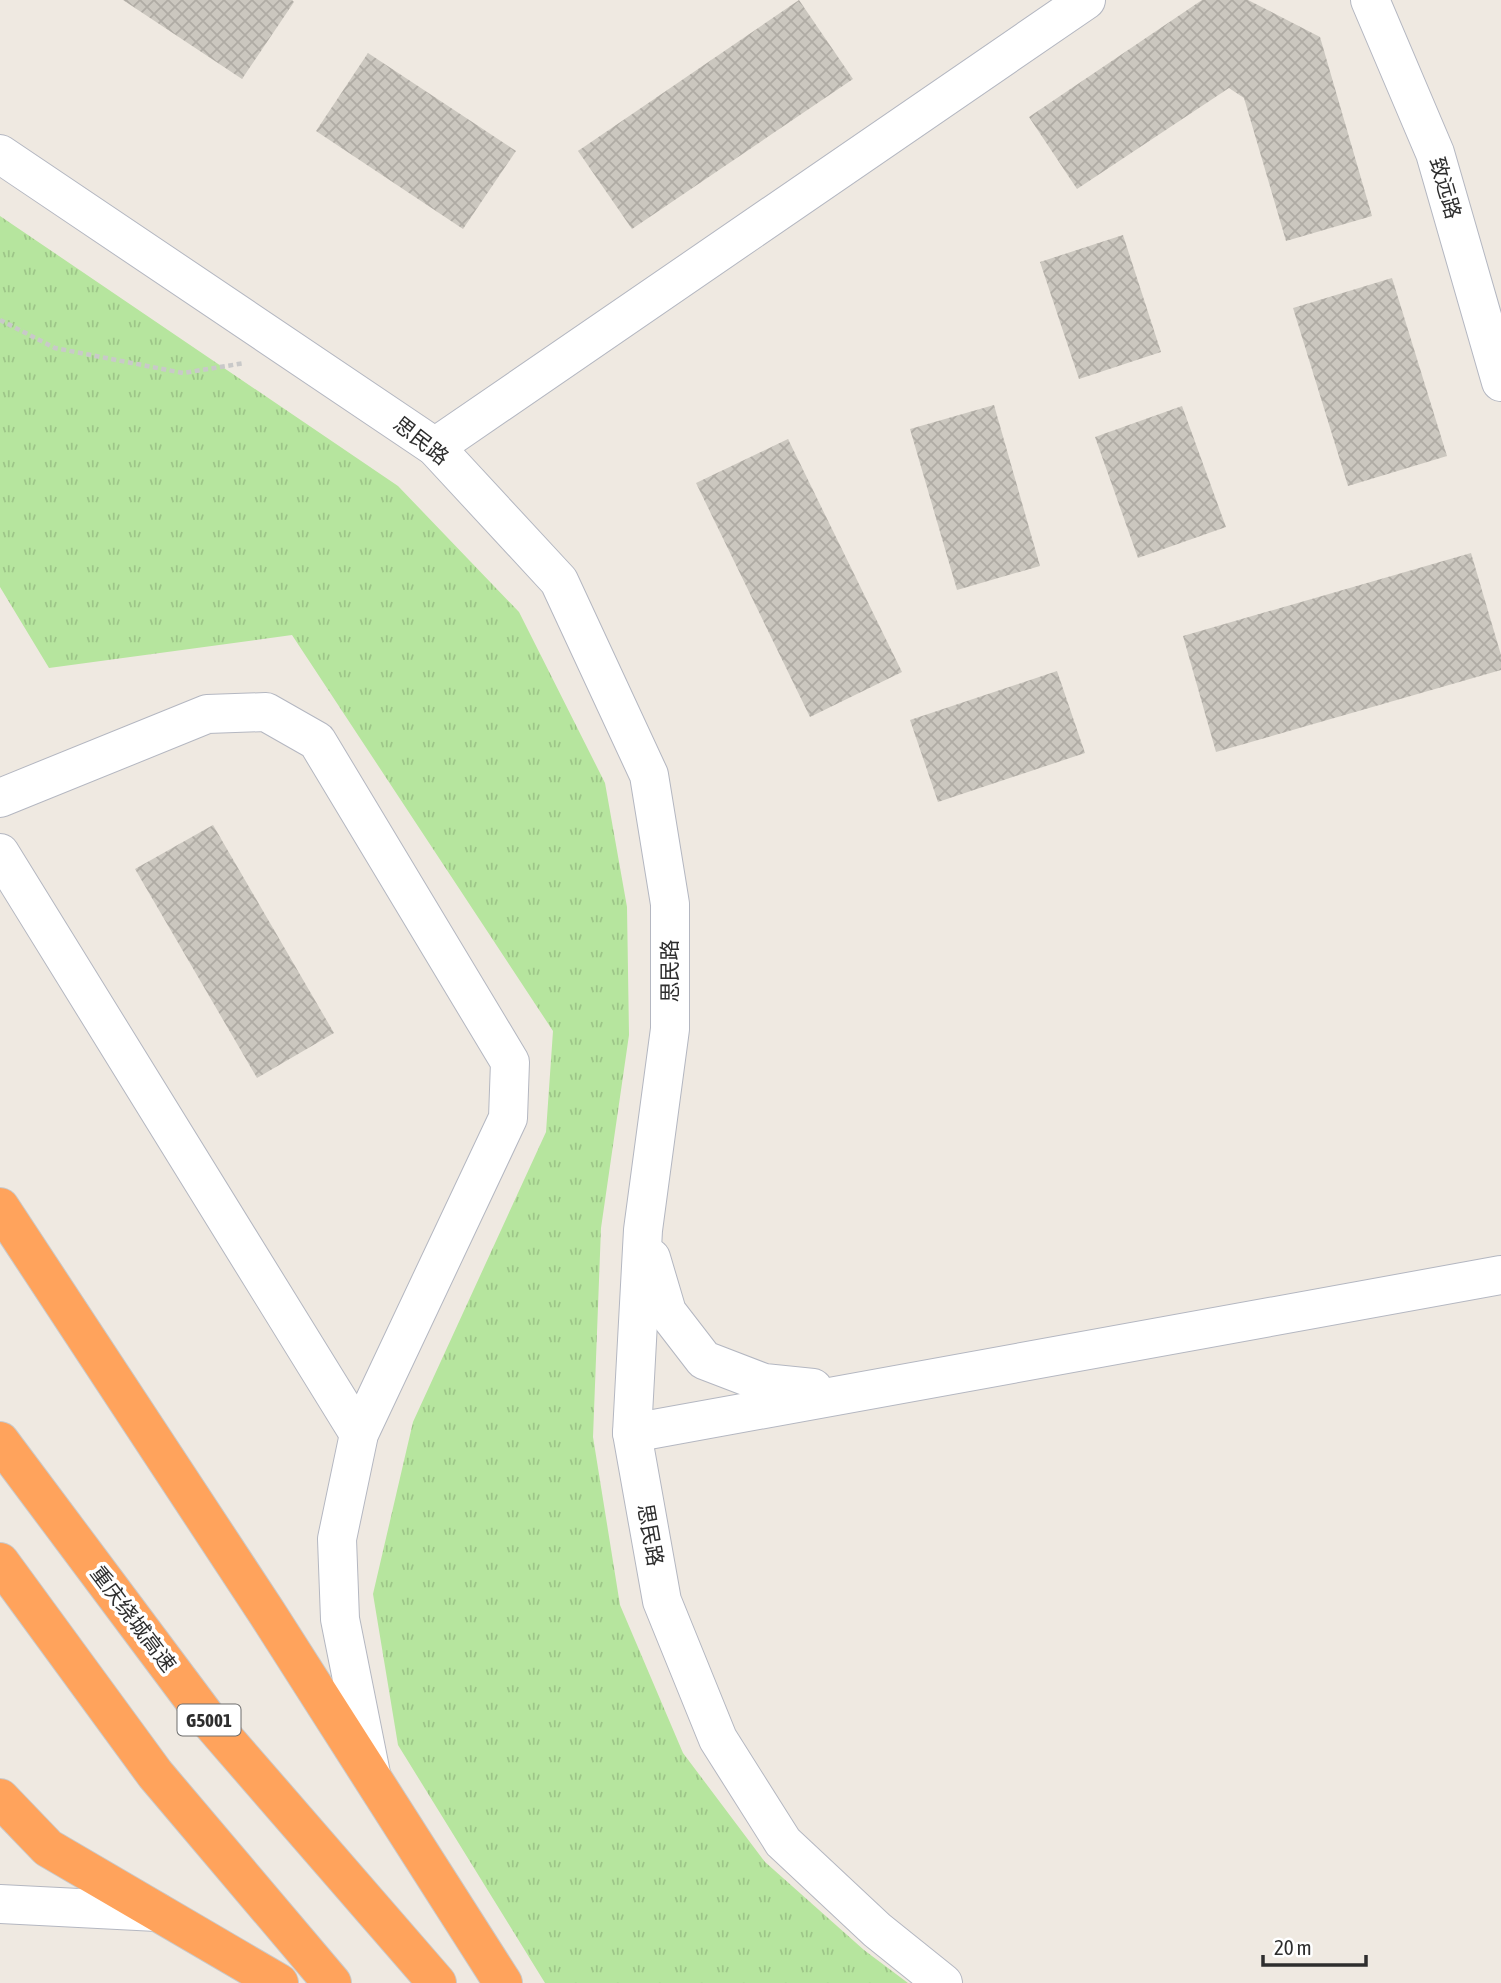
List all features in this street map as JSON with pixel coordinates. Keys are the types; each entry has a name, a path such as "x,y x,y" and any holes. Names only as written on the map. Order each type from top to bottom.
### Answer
{"highway":[{"path":"0,1207 503,1983"},
{"name":"重庆绕城高速","path":"0,1441 207,1717 437,1983"},
{"path":"0,1562 155,1774 332,1983"},
{"path":"0,1798 48,1847 279,1983"}],"street":[{"path":"435,447 1086,0"},
{"name":"致远路","path":"1370,0 1435,153 1501,382"},
{"name":"思民路","path":"0,154 435,447 559,581 649,775 670,904 670,1029 643,1230 632,1433 662,1601 718,1739 783,1842 877,1930 943,1983"},
{"path":"0,798 206,714 266,712 317,741 510,1062 508,1118 359,1434 337,1539 340,1619 371,1776"},
{"path":"0,853 359,1434"},
{"path":"643,1230 667,1312 704,1360 764,1383 853,1393"},
{"path":"632,1433 1501,1276"},
{"path":"0,1904 157,1912"}],"path":[{"path":"0,320 55,348 183,373 298,354"}],"green space":[{"path":"0,216 398,486 519,612 605,783 627,907 629,1035 601,1228 593,1437 620,1605 683,1753 765,1862 864,1950 908,1983 545,1983 398,1745 373,1594 413,1422 546,1132 553,1031 292,635 49,668 0,587"}],"building":[{"path":"123,0 292,0 294,2 242,79"},
{"path":"799,0 853,79 632,229 578,151"},
{"path":"1202,0 1248,0 1320,37 1372,216 1286,241 1244,98 1229,88 1077,189 1029,117"},
{"path":"368,53 516,151 463,229 316,131"},
{"path":"1123,235 1161,352 1079,379 1040,262"},
{"path":"1392,278 1447,456 1348,486 1293,308"},
{"path":"994,405 1040,566 957,590 910,429"},
{"path":"1182,406 1226,527 1138,558 1095,437"},
{"path":"788,439 902,672 810,717 696,483"},
{"path":"1471,553 1501,655 1501,670 1216,752 1183,636"},
{"path":"1057,671 1085,753 938,802 910,720"},
{"path":"213,825 334,1033 257,1078 135,869"}]}
